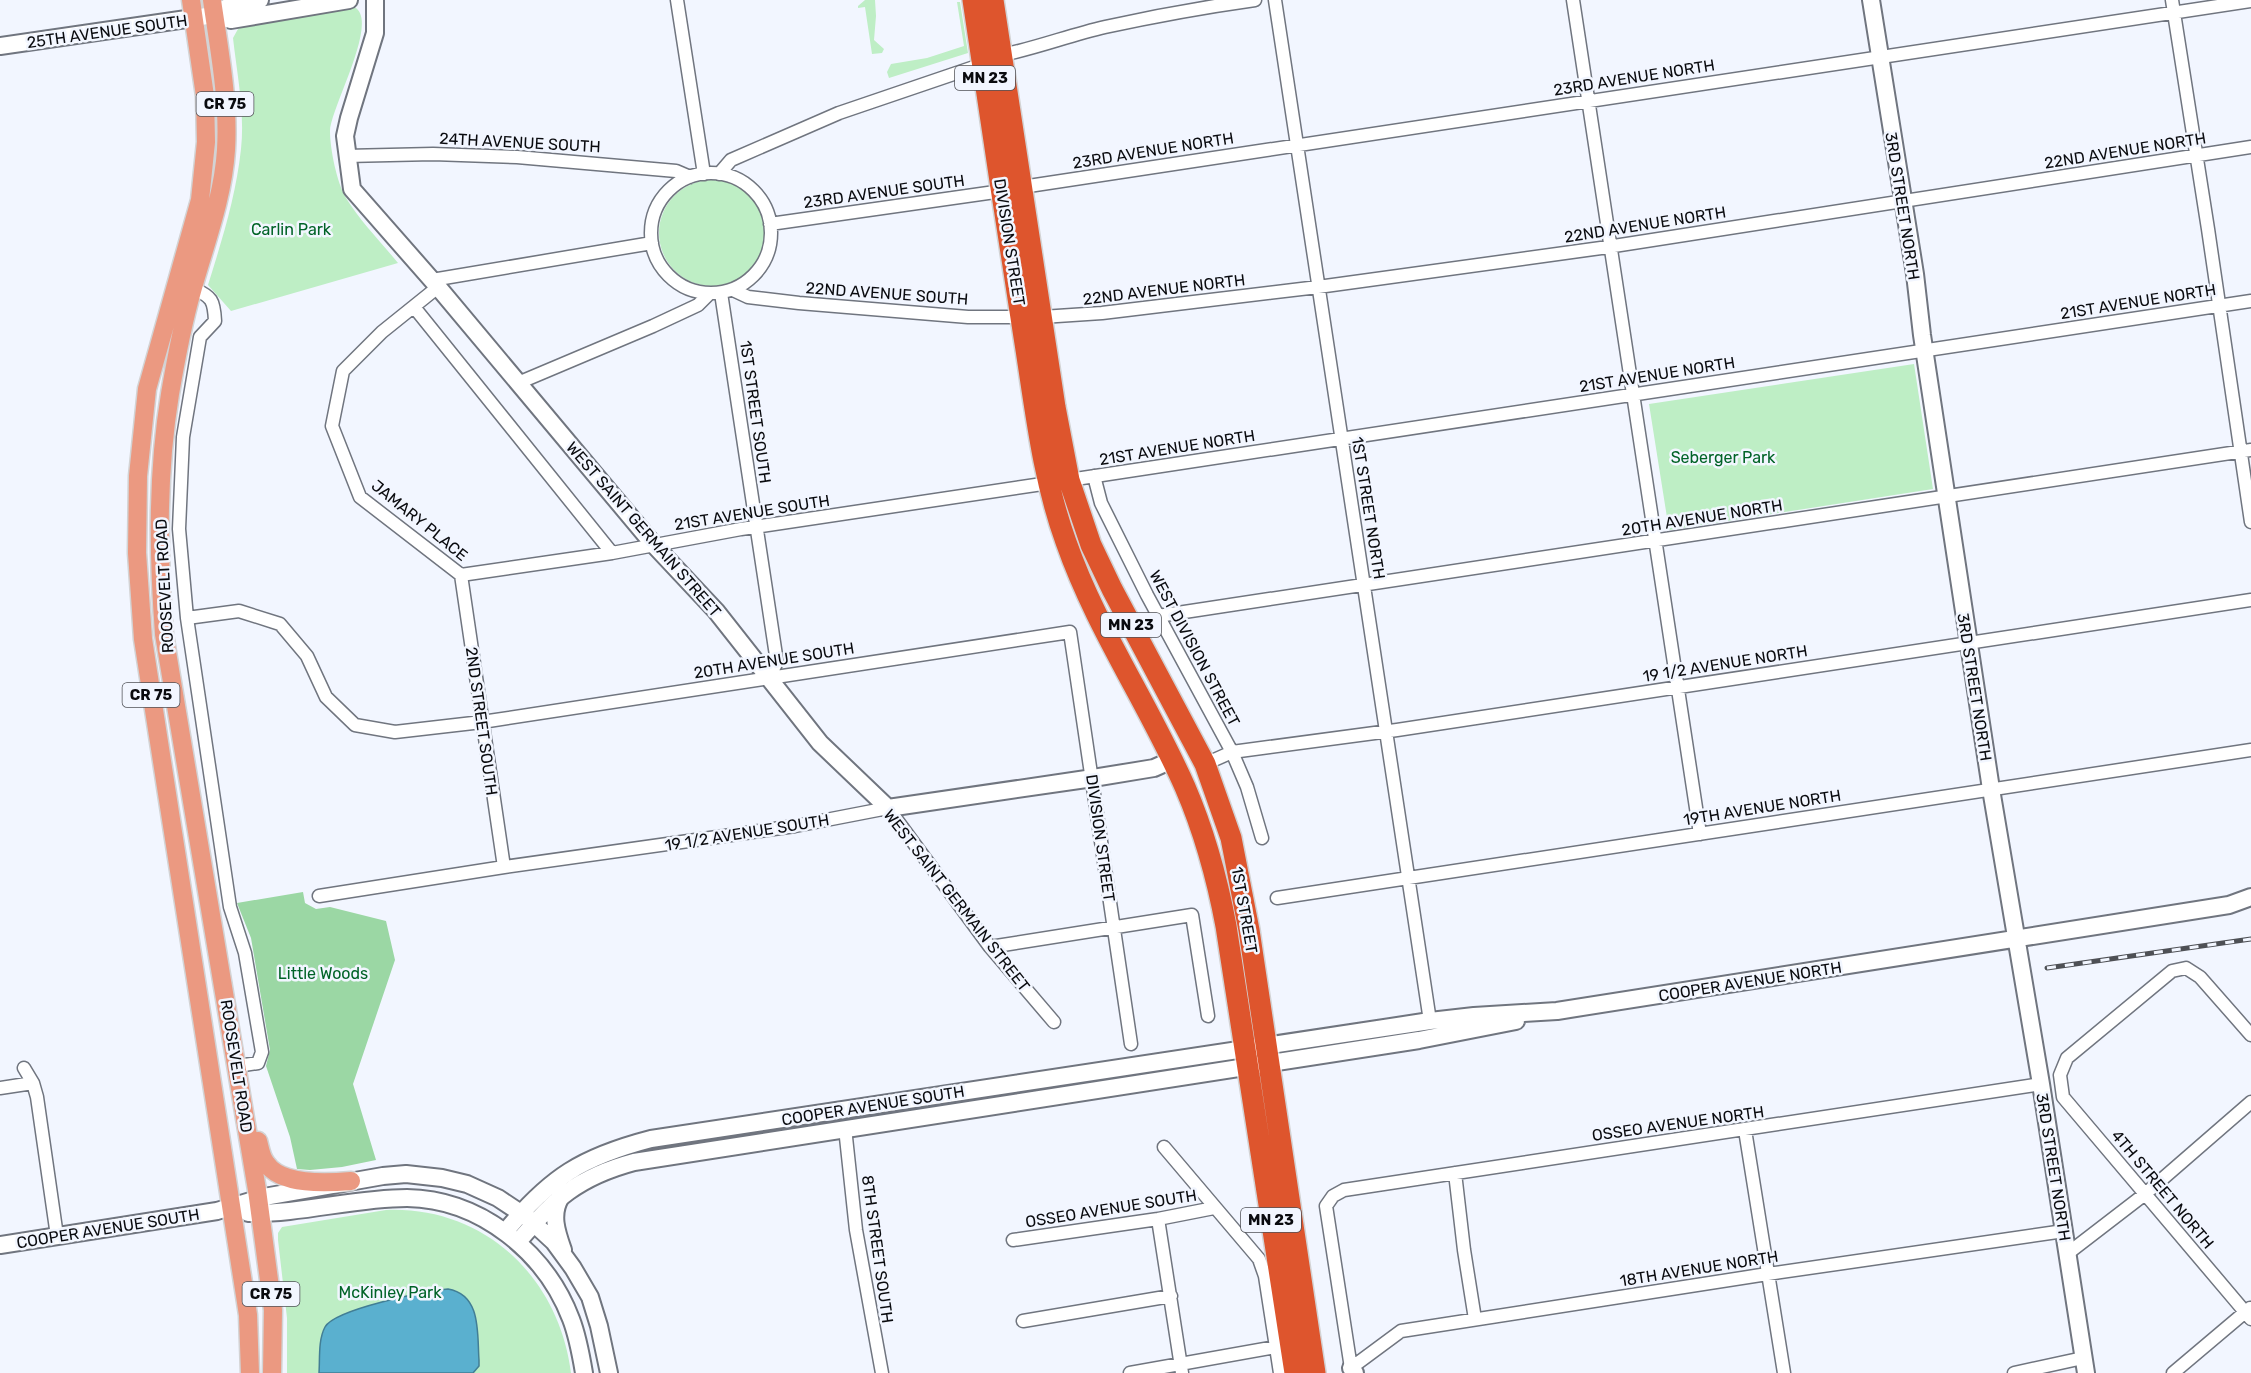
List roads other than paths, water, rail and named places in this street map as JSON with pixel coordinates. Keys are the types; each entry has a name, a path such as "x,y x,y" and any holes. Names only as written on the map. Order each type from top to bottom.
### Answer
{"highway":[{"name":"DIVISION STREET","path":"973,0 983,64 1012,189"},
{"name":"DIVISION STREET","path":"993,0 1002,55 1012,189 1059,481"},
{"name":"1ST STREET","path":"1059,481 1066,542 1088,597 1172,760 1200,826 1218,888 1247,1057 1295,1373"},
{"name":"1ST STREET","path":"1059,481 1112,589 1205,764 1226,818 1238,867 1315,1373"}],"main road":[{"name":"CR 75","path":"191,0 193,18"},
{"name":"25TH AVENUE SOUTH","path":"0,46 193,18 213,8 260,0"},
{"name":"25TH AVENUE SOUTH","path":"213,8 231,20 350,0"},
{"name":"WEST SAINT GERMAIN STREET","path":"375,0 375,33 345,136 352,189 435,284 654,545 716,611 820,743 888,808"},
{"name":"3RD STREET NORTH","path":"1871,0 1915,274 1924,350 1990,789 2041,1084 2085,1365"},
{"name":"ROOSEVELT ROAD","path":"213,8 225,99 226,149 221,194 184,318 170,396 160,476 159,558 164,634 259,1206 273,1310 272,1373"},
{"name":"ROOSEVELT ROAD","path":"193,18 205,96 206,142 200,200 147,389 138,470 137,553 143,639 227,1210 248,1315 250,1373"},
{"name":"19 1/2 AVENUE SOUTH","path":"888,808 1154,768 1172,760"},
{"name":"COOPER AVENUE NORTH","path":"1247,1057 1268,1055 1430,1020 1557,1011 2229,905 2251,897"},
{"path":"1268,1055 1475,1030 1557,1011"},
{"name":"COOPER AVENUE SOUTH","path":"259,1206 290,1212 394,1199 420,1199 444,1204 472,1214 511,1237 520,1212 552,1183 585,1162 619,1148 651,1139 1247,1057"},
{"path":"584,1373 576,1332 562,1299 544,1270 511,1237 534,1223 552,1204 589,1178 634,1162 845,1128 1247,1057"},
{"path":"241,1087 264,1162 271,1169 287,1177 306,1182 351,1181"},
{"name":"COOPER AVENUE SOUTH","path":"0,1245 259,1206 351,1181 406,1174 442,1178 480,1190 520,1212 534,1223 554,1242 567,1259"},
{"path":"562,1196 556,1206 555,1218 558,1233 567,1259 583,1284 595,1311 609,1373"}],"street":[{"path":"676,0 704,174"},
{"path":"1002,55 1031,49 1104,27 1256,0"},
{"name":"1ST STREET NORTH","path":"1275,0 1430,1020"},
{"path":"1574,0 1700,834"},
{"name":"23RD AVENUE NORTH","path":"1012,189 1880,57 2173,6 2251,1"},
{"path":"2173,6 2218,305 2246,451 2251,522"},
{"path":"719,174 731,160 839,113 983,64"},
{"name":"22ND AVENUE NORTH","path":"1031,317 1102,313 1318,287 1611,246 2251,147"},
{"name":"24TH AVENUE SOUTH","path":"346,156 433,154 517,157 676,171 690,177"},
{"path":"518,383 653,326 750,279 763,264 770,245 770,224 764,206 753,190 737,179 719,174 704,174 690,177 672,188 659,203 652,223 652,243 658,262 671,279 689,289 721,292"},
{"name":"23RD AVENUE SOUTH","path":"770,224 1012,189"},
{"path":"435,284 652,243"},
{"name":"JAMARY PLACE","path":"435,284 414,307 382,332 343,371 332,426 360,497 461,575"},
{"path":"193,288 206,294 214,304 215,321 200,337 183,437 179,529 187,618 230,907 245,953 262,1052 258,1063 237,1066"},
{"name":"22ND AVENUE SOUTH","path":"721,292 854,309 968,316 1031,317"},
{"name":"1ST STREET SOUTH","path":"721,292 777,662 769,677"},
{"name":"21ST AVENUE NORTH","path":"1059,481 2251,300"},
{"path":"414,307 612,553"},
{"name":"20TH AVENUE NORTH","path":"1158,616 2246,451"},
{"name":"WEST DIVISION STREET","path":"1094,476 1101,503 1158,616 1232,752 1247,787 1262,838"},
{"name":"21ST AVENUE SOUTH","path":"461,575 1059,481"},
{"name":"2ND STREET SOUTH","path":"461,575 504,867"},
{"name":"19 1/2 AVENUE NORTH","path":"1205,764 1232,752 1386,731 2251,600"},
{"name":"20TH AVENUE SOUTH","path":"187,618 239,611 280,624 307,656 326,698 355,725 395,732 482,722 1070,632"},
{"name":"DIVISION STREET","path":"1070,632 1131,1044"},
{"name":"19TH AVENUE NORTH","path":"1277,898 2251,750"},
{"name":"19 1/2 AVENUE SOUTH","path":"319,896 795,826 888,808"},
{"name":"WEST SAINT GERMAIN STREET","path":"888,808 990,947 1054,1022"},
{"path":"990,947 1192,915 1208,1016"},
{"name":"4TH STREET NORTH","path":"2249,1313 2063,1097 2060,1074 2067,1058 2172,971 2186,969 2200,977 2251,1035"},
{"path":"24,1068 33,1083 37,1097 57,1236"},
{"path":"0,1088 33,1083"},
{"name":"OSSEO AVENUE NORTH","path":"1353,1371 1326,1206 1333,1196 1344,1190 2041,1084"},
{"path":"2067,1254 2145,1194 2251,1102"},
{"name":"8TH STREET SOUTH","path":"845,1128 856,1230 882,1373"},
{"path":"1745,1130 1770,1274 1784,1373"},
{"path":"1164,1147 1259,1259 1265,1276 1280,1373"},
{"path":"1455,1173 1475,1319"},
{"name":"OSSEO AVENUE SOUTH","path":"1013,1240 1158,1219 1214,1208"},
{"path":"1158,1219 1182,1369"},
{"name":"18TH AVENUE NORTH","path":"1353,1371 1401,1331 1770,1274 2064,1232"},
{"path":"1023,1321 1171,1296"},
{"path":"2173,1373 2249,1313"},
{"path":"1130,1373 1182,1369 1276,1347"},
{"path":"2014,1373 2085,1365"}],"water":[{"path":"448,1289 467,1299 476,1317 479,1366 473,1373 319,1373 321,1338 325,1327 332,1320 382,1302"}],"railway":[{"path":"2047,968 2251,939"}],"park label":[{"name":"Carlin Park","path":"291,229"},
{"name":"Seberger Park","path":"1723,457"},
{"name":"Little Woods","path":"323,973"},
{"name":"McKinley Park","path":"390,1292"}]}
